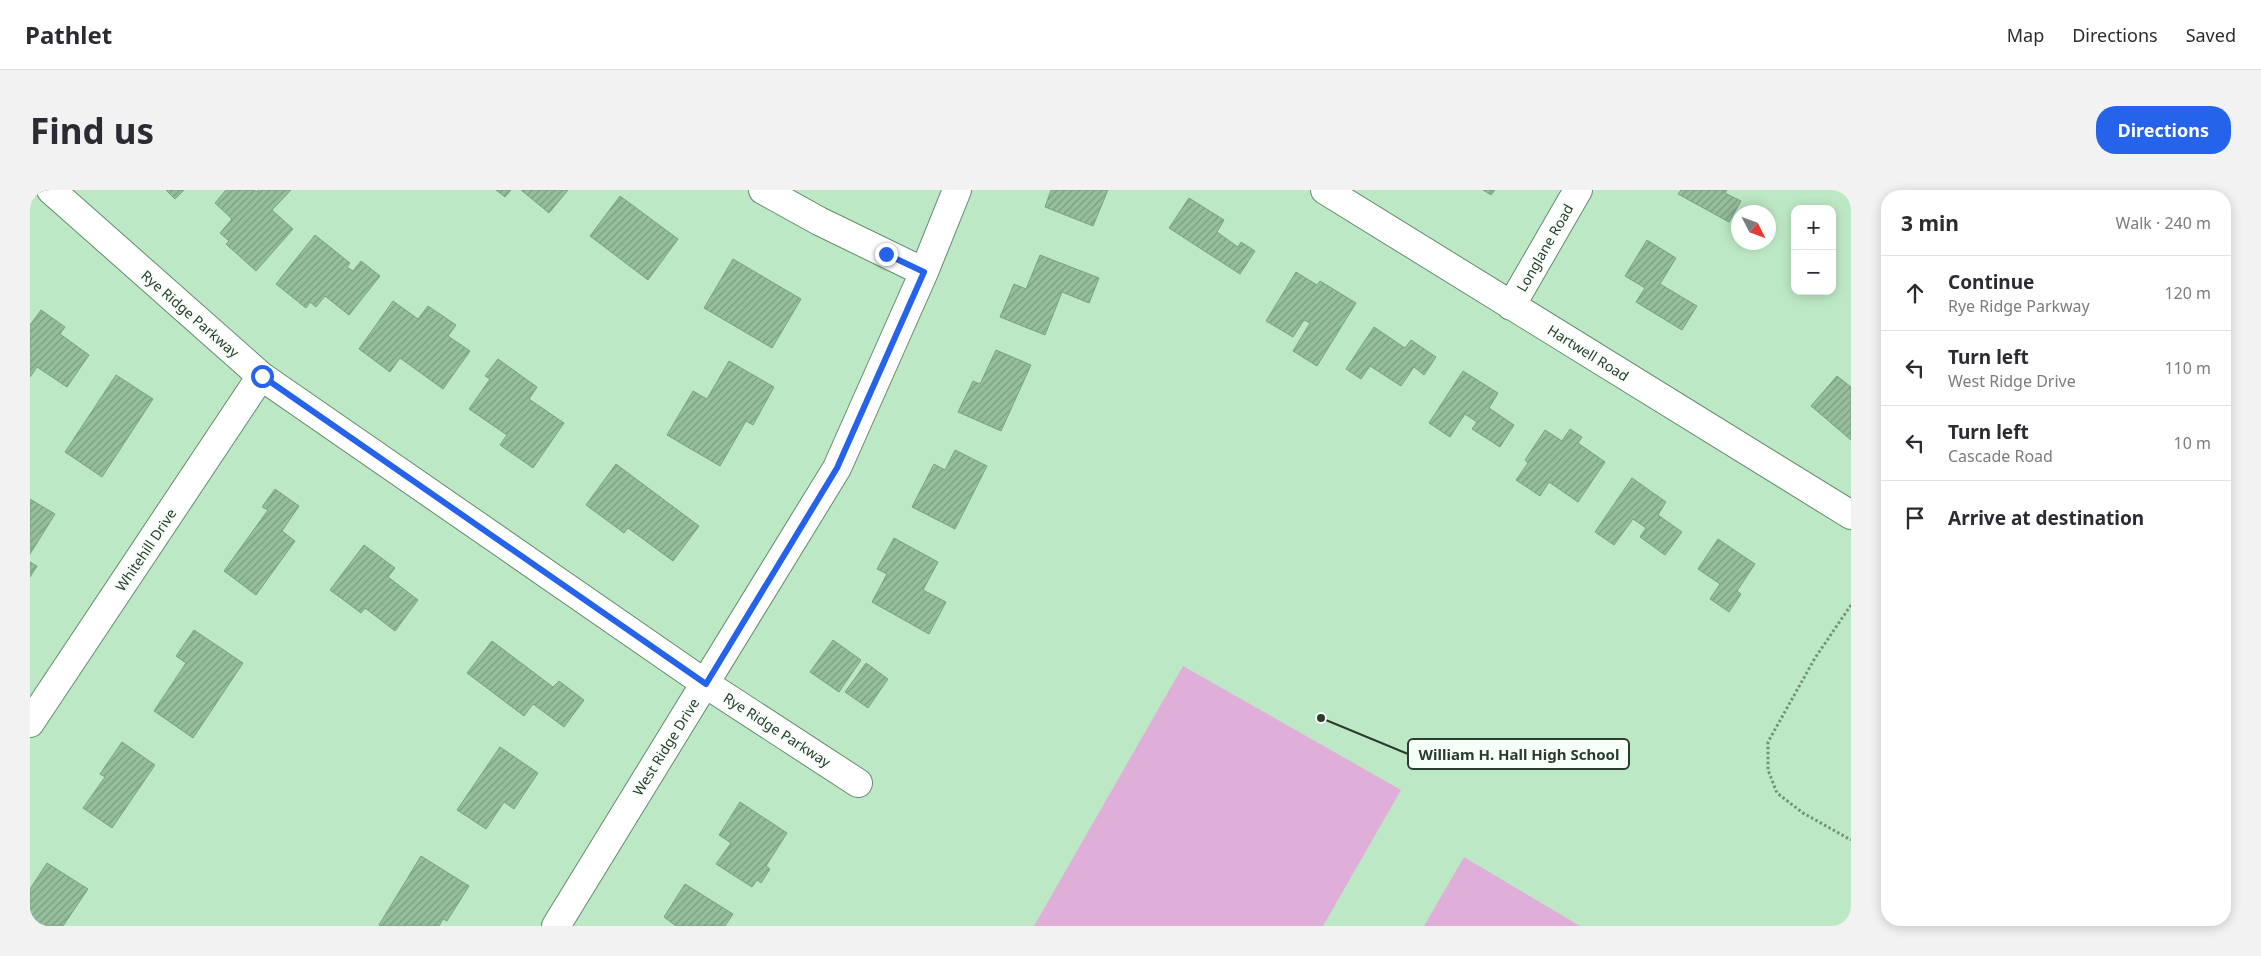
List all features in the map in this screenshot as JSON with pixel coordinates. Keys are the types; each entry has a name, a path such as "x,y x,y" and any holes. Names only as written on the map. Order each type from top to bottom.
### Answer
{"street":[{"name":"Rye Ridge Parkway","path":"51,190 262,376 706,684 858,784"},
{"path":"763,190 819,221 924,272"},
{"name":"West Ridge Drive","path":"556,926 837,468 924,272 957,190"},
{"name":"Hartwell Road","path":"1326,190 1851,516"},
{"name":"Longlane Road","path":"1511,306 1578,190"},
{"name":"Whitehill Drive","path":"30,723 262,376"}],"path":[{"path":"1851,605 1815,658 1768,742 1768,770 1778,793 1803,813 1851,840"}],"shaded area":[{"path":"1183,666 1401,790 1323,926 1034,926"},
{"path":"1464,857 1580,926 1424,926"}],"building":[{"path":"166,190 184,190 175,199"},
{"path":"226,190 254,190 257,192 258,190 291,190 272,210 293,229 256,271 226,244 229,241 220,233 232,219 215,203"},
{"path":"496,190 511,190 505,197"},
{"path":"521,190 568,190 549,213"},
{"path":"1051,190 1108,190 1093,226 1045,207"},
{"path":"1483,190 1495,190 1491,195"},
{"path":"1681,190 1727,190 1725,193 1741,201 1739,205 1731,205 1731,218 1729,222 1678,194"},
{"path":"620,196 678,239 648,280 590,236"},
{"path":"1189,198 1224,220 1217,232 1238,247 1241,242 1255,251 1240,274 1169,228"},
{"path":"315,235 350,263 347,267 353,271 361,261 380,276 349,315 325,296 316,307 310,302 306,308 276,284"},
{"path":"1647,240 1676,258 1660,284 1697,306 1682,330 1636,302 1645,288 1625,276"},
{"path":"1040,255 1099,278 1089,303 1062,292 1045,335 1000,317 1014,284 1026,289"},
{"path":"733,259 801,299 772,348 704,308"},
{"path":"1296,272 1317,285 1320,281 1356,303 1317,366 1293,351 1310,323 1304,320 1293,337 1266,321"},
{"path":"393,301 418,319 428,306 456,325 448,336 470,351 443,389 400,358 390,372 359,349"},
{"path":"41,310 65,327 60,334 89,355 67,387 37,367 30,377 30,325"},
{"path":"1374,327 1405,348 1411,340 1436,357 1424,375 1414,367 1401,386 1370,366 1361,379 1346,369"},
{"path":"996,350 1031,365 1001,431 958,412 973,381 980,384"},
{"path":"498,359 537,387 529,399 564,423 533,468 500,445 507,435 469,409 490,379 485,376"},
{"path":"729,361 774,387 753,425 746,421 720,466 667,435 693,391 707,399"},
{"path":"1463,371 1498,393 1489,408 1514,425 1500,447 1472,429 1477,422 1465,414 1450,437 1429,423"},
{"path":"116,375 153,399 102,477 65,452"},
{"path":"1837,376 1851,387 1851,440 1811,406"},
{"path":"1570,429 1582,437 1578,443 1605,462 1578,502 1549,482 1540,496 1516,480 1528,463 1525,460 1545,430 1562,441"},
{"path":"955,450 987,466 955,529 912,507 934,464 945,470"},
{"path":"616,464 699,526 673,561 628,528 624,533 586,505"},
{"path":"1632,478 1666,502 1658,515 1682,532 1665,555 1640,537 1646,528 1633,519 1614,545 1595,532"},
{"path":"275,489 299,506 282,531 295,541 256,595 224,571 268,510 262,507"},
{"path":"30,499 55,514 30,554"},
{"path":"894,538 938,562 923,590 946,602 929,634 872,602 887,574 877,569"},
{"path":"1718,539 1755,564 1737,591 1741,594 1729,612 1710,599 1720,584 1698,569"},
{"path":"364,545 395,568 388,577 418,600 395,631 365,608 361,613 330,590"},
{"path":"30,562 37,566 30,577"},
{"path":"194,630 243,663 193,738 154,711 186,663 176,656"},
{"path":"833,640 861,660 839,692 810,672"},
{"path":"492,641 553,687 559,681 584,700 564,727 533,704 524,716 467,673"},
{"path":"866,663 888,679 868,708 845,692"},
{"path":"122,742 155,765 112,828 83,808 105,777 100,774"},
{"path":"500,747 538,773 514,809 504,802 486,829 457,810"},
{"path":"740,802 787,833 766,866 770,869 761,883 757,880 752,887 716,864 731,843 719,835"},
{"path":"421,856 469,886 447,921 443,919 439,926 379,925"},
{"path":"47,863 88,889 63,926 30,926 30,889"},
{"path":"685,884 733,914 725,926 676,926 664,917"}],"place":[{"name":"William H. Hall High School","path":"1321,718"}],"route":[{"path":"262,376 706,684 837,468 924,272 886,254"}]}
